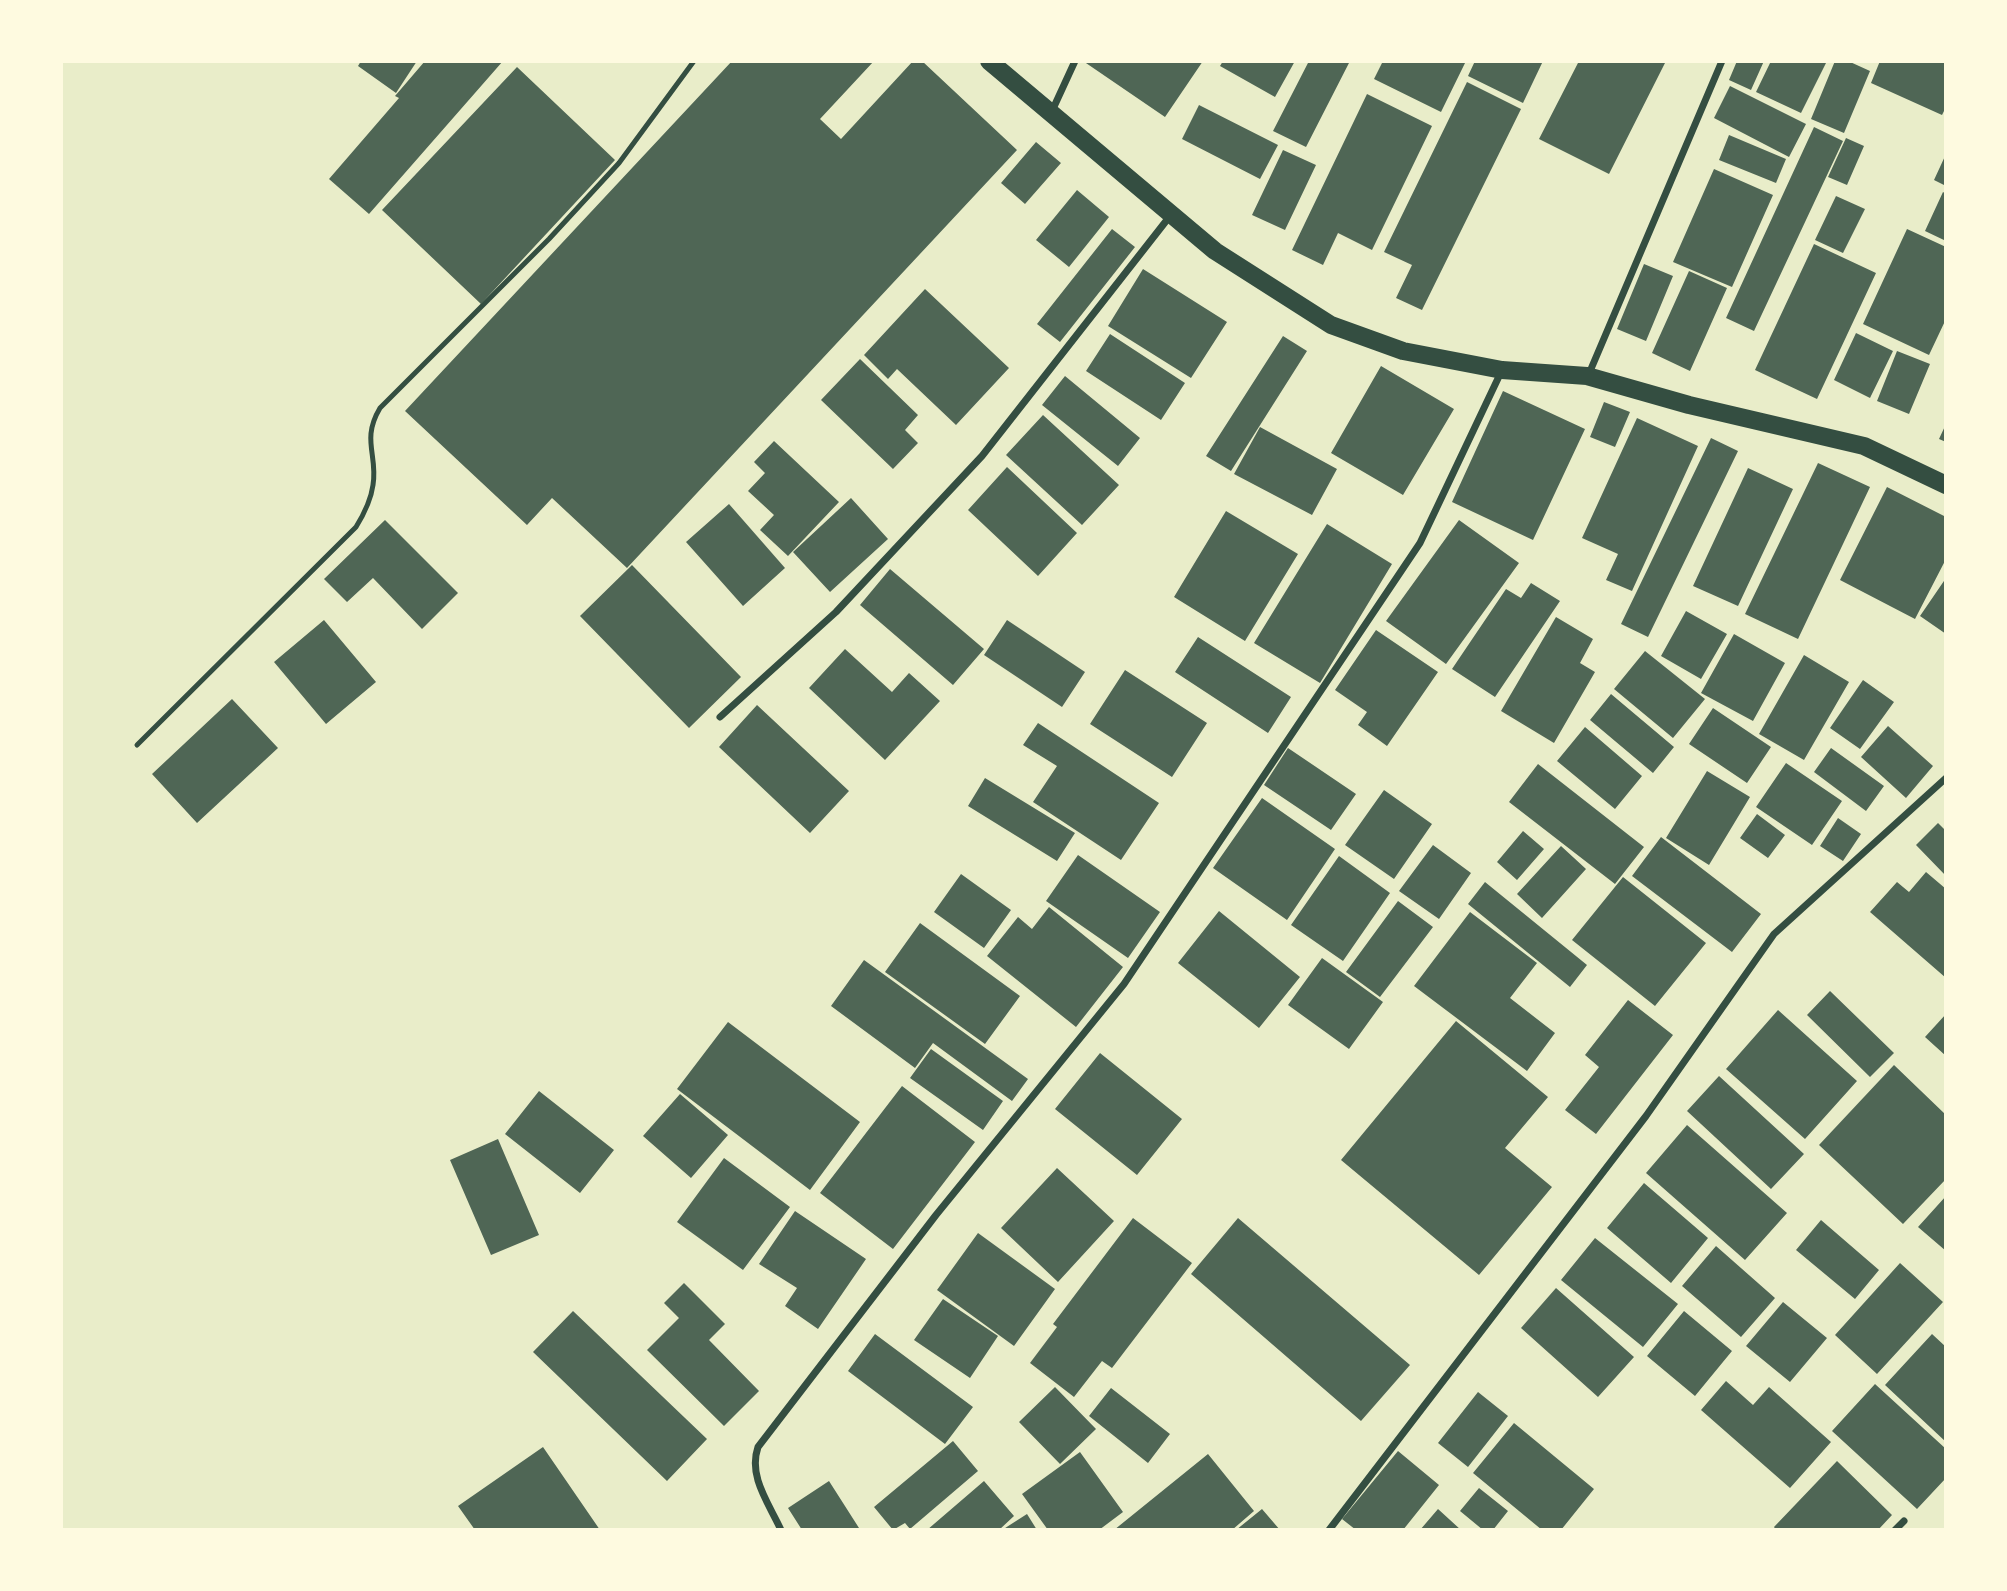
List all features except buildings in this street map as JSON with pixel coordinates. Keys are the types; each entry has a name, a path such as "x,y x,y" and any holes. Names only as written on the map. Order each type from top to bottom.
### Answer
{"main road":[{"path":"989,61 1215,251 1331,325 1403,351 1502,370 1587,376 1689,405 1864,446 1946,485"}],"street":[{"path":"1052,112 1075,61"},
{"path":"1587,376 1723,61"},
{"path":"720,718 836,612 982,456 1171,216"},
{"path":"781,1530 755,1476 753,1462 758,1447 936,1214 1124,984 1420,543 1502,370"},
{"path":"1329,1530 1646,1116 1774,934 1946,778"},
{"path":"1895,1530 1904,1521"}],"lane":[{"path":"137,745 356,527 366,510 374,483 369,435 380,408 549,239 619,163 694,61"}]}
